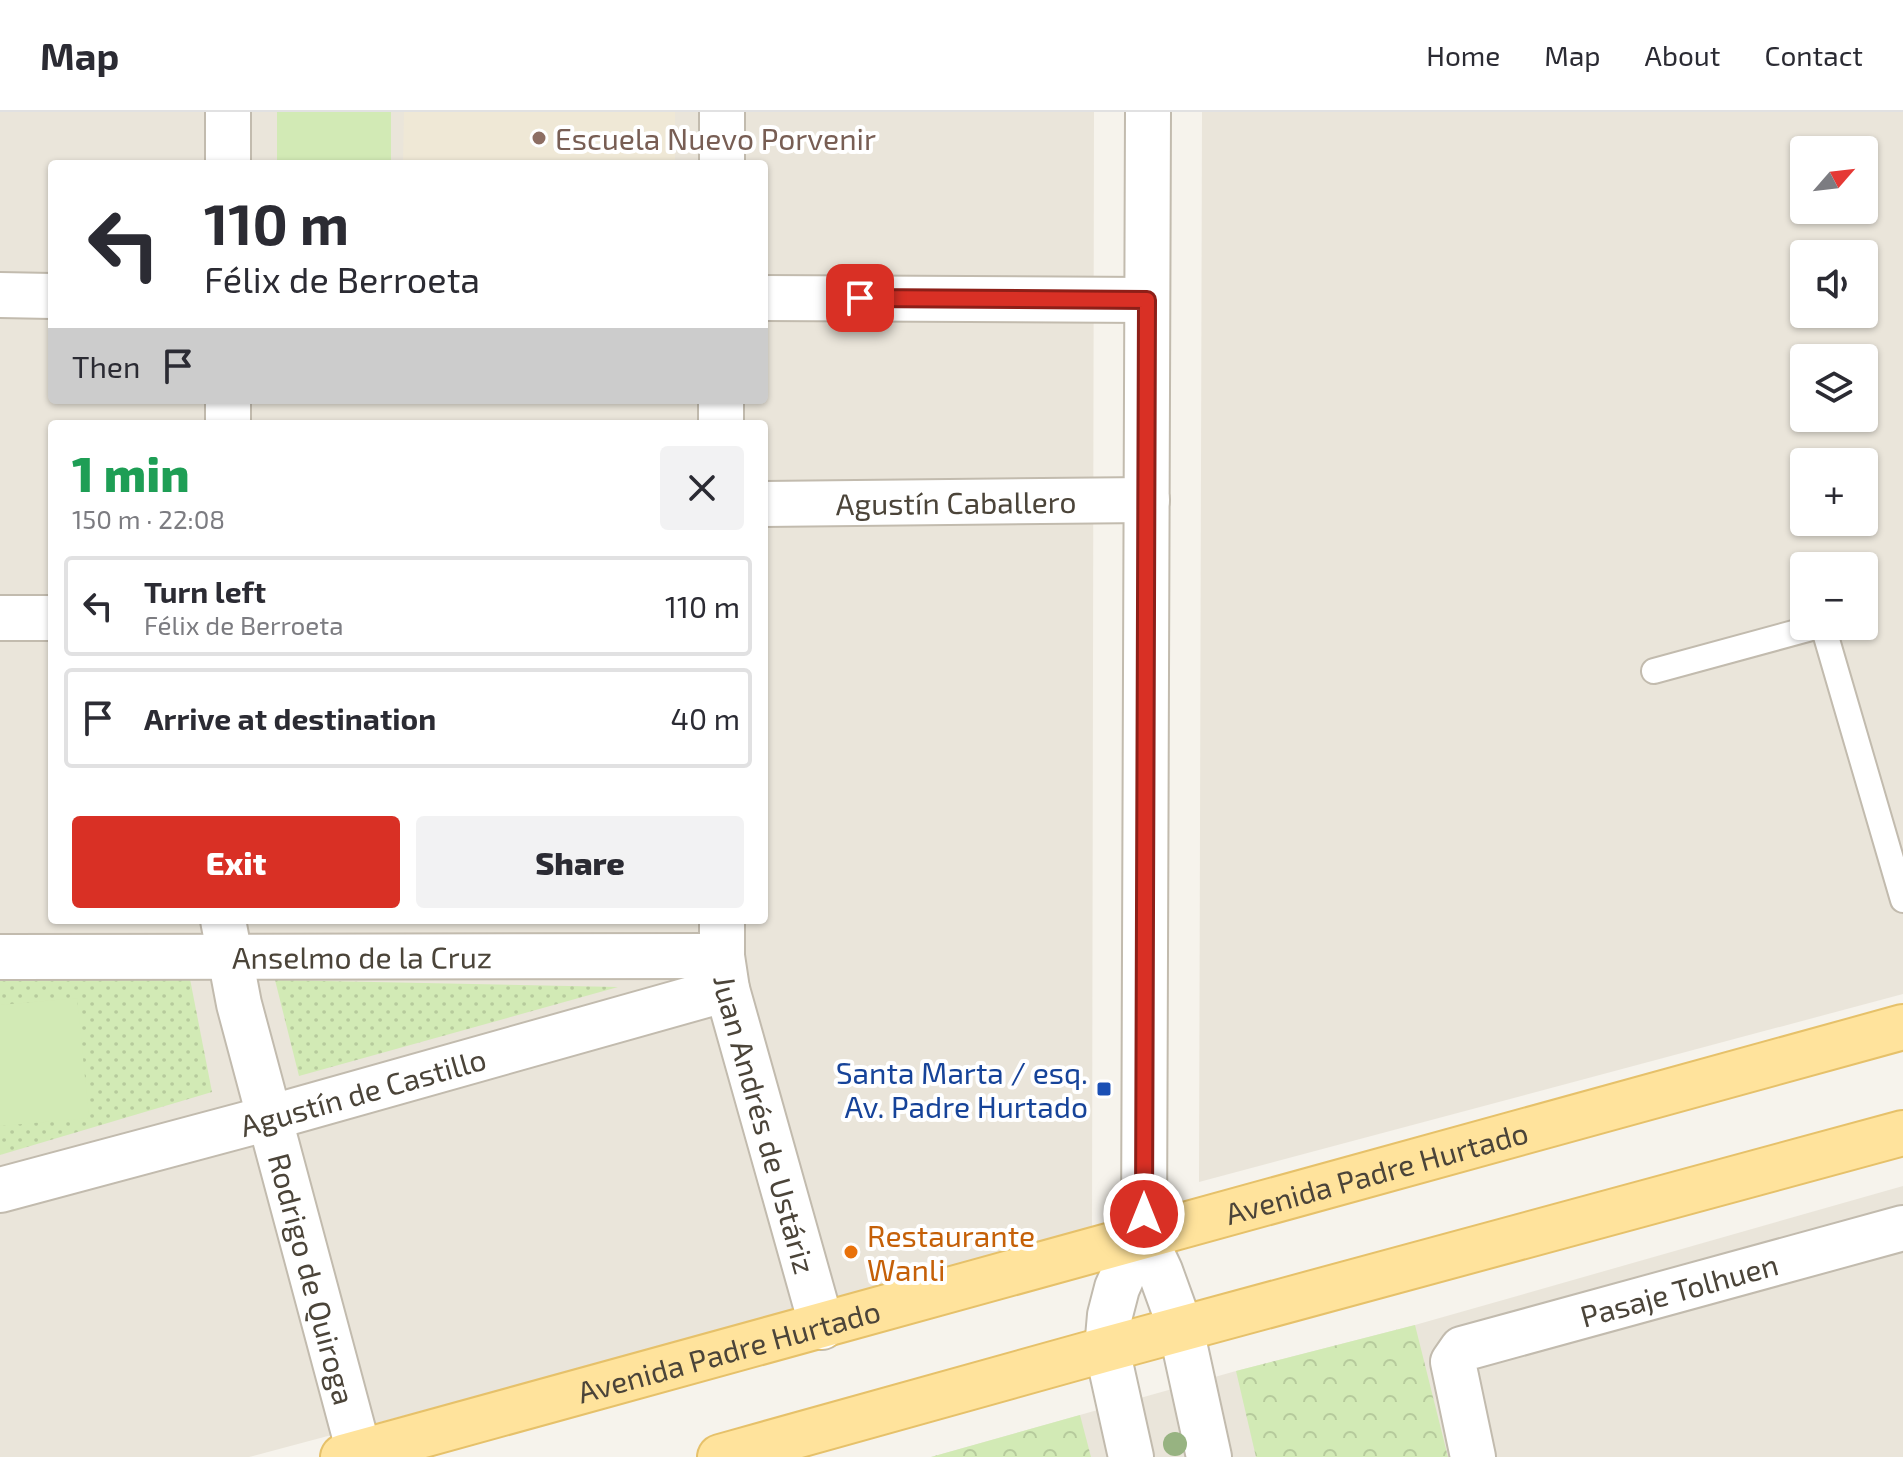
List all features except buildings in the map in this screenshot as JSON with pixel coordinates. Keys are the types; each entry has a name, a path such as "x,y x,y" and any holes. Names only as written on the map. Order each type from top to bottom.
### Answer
{"main road":[{"name":"Avenida Padre Hurtado","path":"351,1455 1903,1027"},
{"path":"720,1457 1903,1133"}],"street":[{"path":"228,112 228,160"},
{"path":"722,112 722,160"},
{"path":"1148,112 1144,1237 1181,1329 1209,1457"},
{"path":"0,295 48,296"},
{"path":"768,298 1147,300"},
{"name":"Agustín Caballero","path":"768,504 1147,500"},
{"path":"0,618 48,618"},
{"name":"Anselmo de la Cruz","path":"0,957 226,939 724,955"},
{"name":"Rodrigo de Quiroga","path":"226,939 351,1455"},
{"name":"Agustín de Castillo","path":"0,1190 269,1118 724,955"},
{"name":"Juan Andrés de Ustáriz","path":"724,955 822,1327"},
{"name":"Pasaje Tolhuen","path":"1473,1457 1453,1362 1456,1355 1470,1346 1903,1228"},
{"path":"1131,1457 1107,1349 1110,1315 1117,1288 1144,1237"}],"lane":[{"path":"1654,671 1790,634"},
{"path":"1825,640 1903,900"}],"shaded area":[{"path":"0,112 1094,112 1092,1232 249,1457 0,1457"},
{"name":"Escuela Nuevo Porvenir","path":"404,112 675,112 675,160 403,160"},
{"path":"1202,112 1903,112 1903,994 1199,1182"},
{"path":"1903,1186 1903,1457 931,1457 1236,1371 1415,1325"}],"green space":[{"path":"277,112 391,112 391,160 277,160"},
{"path":"0,979 190,979 212,1092 0,1155"},
{"path":"275,980 618,987 299,1076"},
{"path":"77,998 89,1118 0,1126 0,1005"},
{"path":"1415,1325 1448,1457 1256,1457 1236,1371"},
{"path":"1080,1415 1091,1457 931,1457"}],"place":[{"name":"Escuela Nuevo Porvenir","path":"539,138"},
{"name":"Santa Marta / esq. Av. Padre Hurtado","path":"1104,1089"},
{"name":"Restaurante Wanli","path":"851,1252"}],"route":[{"path":"860,298 1147,300 1144,1214"}]}
